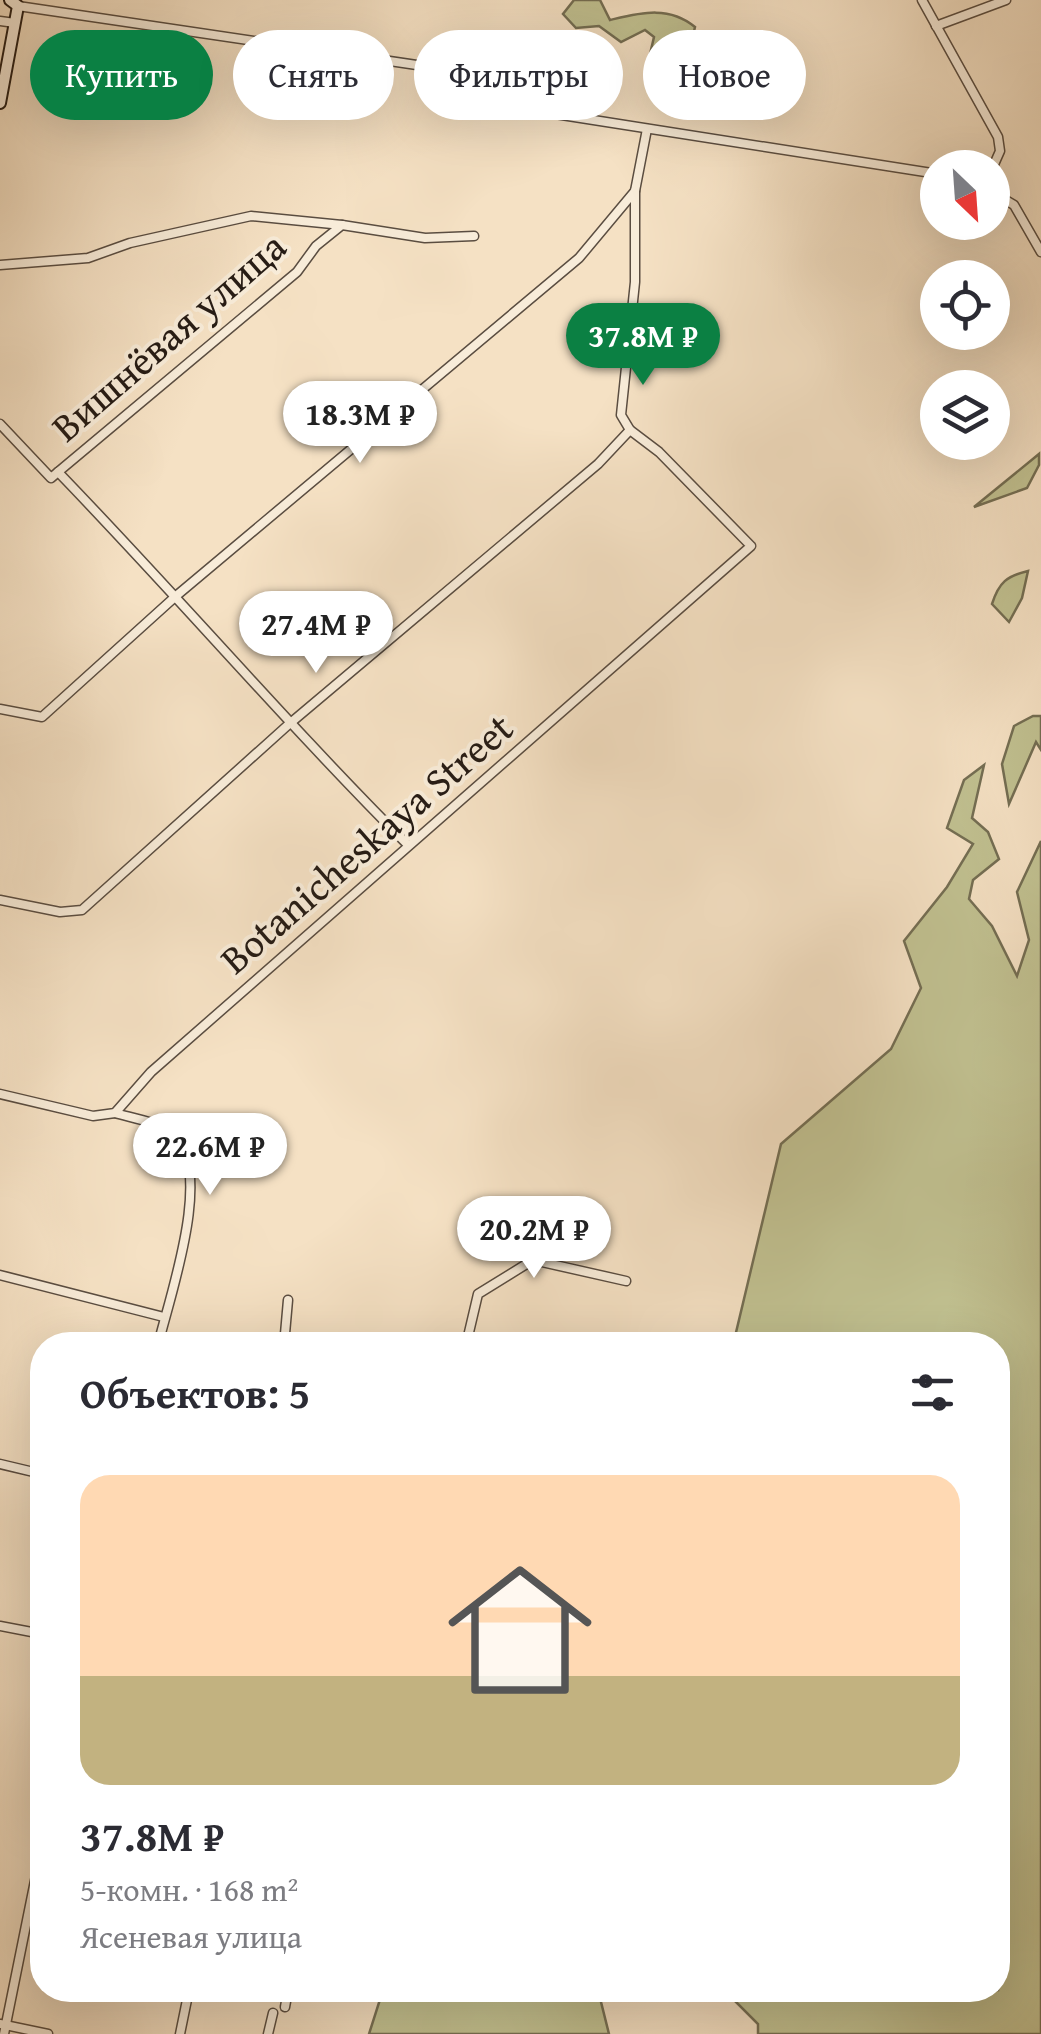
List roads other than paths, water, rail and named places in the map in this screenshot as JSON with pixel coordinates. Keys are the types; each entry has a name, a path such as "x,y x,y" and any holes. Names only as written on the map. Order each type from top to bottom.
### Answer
{"street":[{"path":"922,0 998,137 1000,150"},
{"path":"936,26 1006,0"},
{"path":"0,103 15,23 14,3 464,72 492,81 518,104 536,111 920,171"},
{"path":"0,22 15,23"},
{"path":"0,900 60,912 82,910 288,725 598,464 630,430 621,415 635,282 636,191 646,130"},
{"path":"0,709 42,717 176,596 579,258 636,191"},
{"path":"1010,203 1041,252"},
{"path":"0,265 88,258 130,243 251,216 426,238 474,236"},
{"name":"Вишнёвая улица","path":"58,472 297,272 316,246 342,225"},
{"path":"0,424 51,478 58,472 176,596 288,725 408,845"},
{"name":"Botanicheskaya Street","path":"114,1113 150,1072 751,546 659,452 630,430"},
{"path":"0,1094 93,1116 114,1113 170,1131 183,1146 190,1169 191,1200 161,1332"},
{"path":"469,1332 478,1294 533,1260 626,1282"},
{"path":"0,1276 164,1317"},
{"path":"285,1332 288,1300"},
{"path":"0,1464 30,1471"},
{"path":"0,1626 30,1632"},
{"path":"30,1903 4,2027 48,2034"},
{"path":"180,2034 187,2002"},
{"path":"285,2007 286,2002"},
{"path":"268,2034 273,2014"}]}
